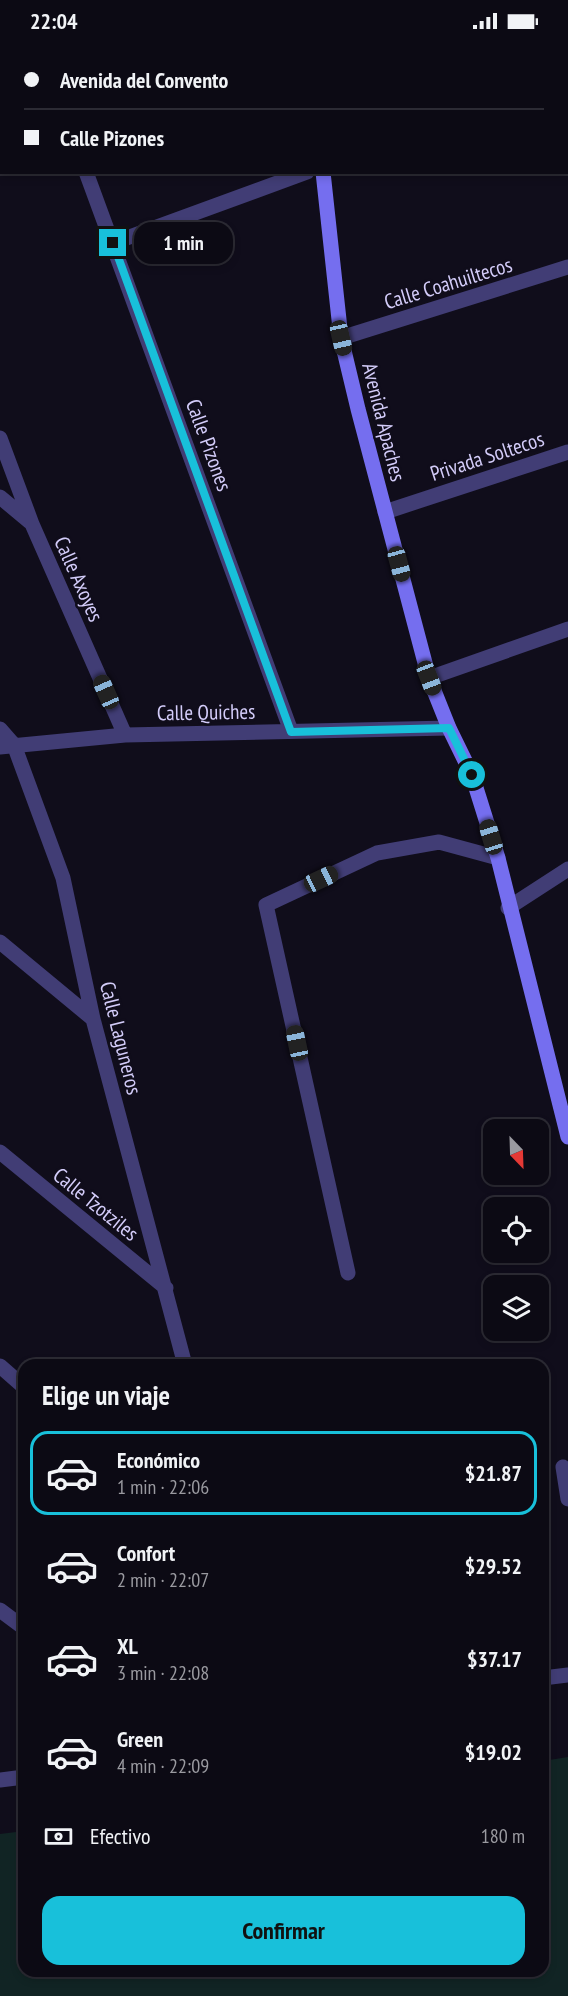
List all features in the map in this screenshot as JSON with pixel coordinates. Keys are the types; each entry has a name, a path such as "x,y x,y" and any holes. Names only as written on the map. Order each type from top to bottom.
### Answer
{"street":[{"name":"Calle Pizones","path":"87,174 291,732"},
{"path":"113,243 302,174"},
{"name":"Avenida Apaches","path":"323,174 341,338 385,512 429,678 449,728 472,775 498,858 508,908 568,1137"},
{"name":"Calle Coahuiltecos","path":"341,338 568,267"},
{"name":"Calle Axoyes","path":"0,438 32,524 125,735"},
{"name":"Privada Soltecos","path":"385,512 568,452"},
{"path":"0,497 32,524"},
{"path":"429,678 568,628"},
{"name":"Calle Quiches","path":"7,746 125,735 449,728"},
{"name":"Calle Laguneros","path":"0,729 63,878 93,1019 184,1359"},
{"path":"348,1273 266,905 377,853 439,842 498,858"},
{"path":"508,908 568,869"},
{"path":"0,942 93,1019"},
{"name":"Calle Tzotziles","path":"0,1152 166,1288"},
{"path":"0,1368 18,1382"},
{"path":"563,1467 568,1499"},
{"path":"0,1610 18,1624"},
{"path":"549,1677 568,1675"},
{"path":"0,1780 18,1778"}],"green space":[{"path":"568,1757 568,1996 0,1996 0,1834 18,1832 18,1977 549,1977 549,1760"}],"route":[{"path":"113,243 291,732 449,728 472,775"}]}
